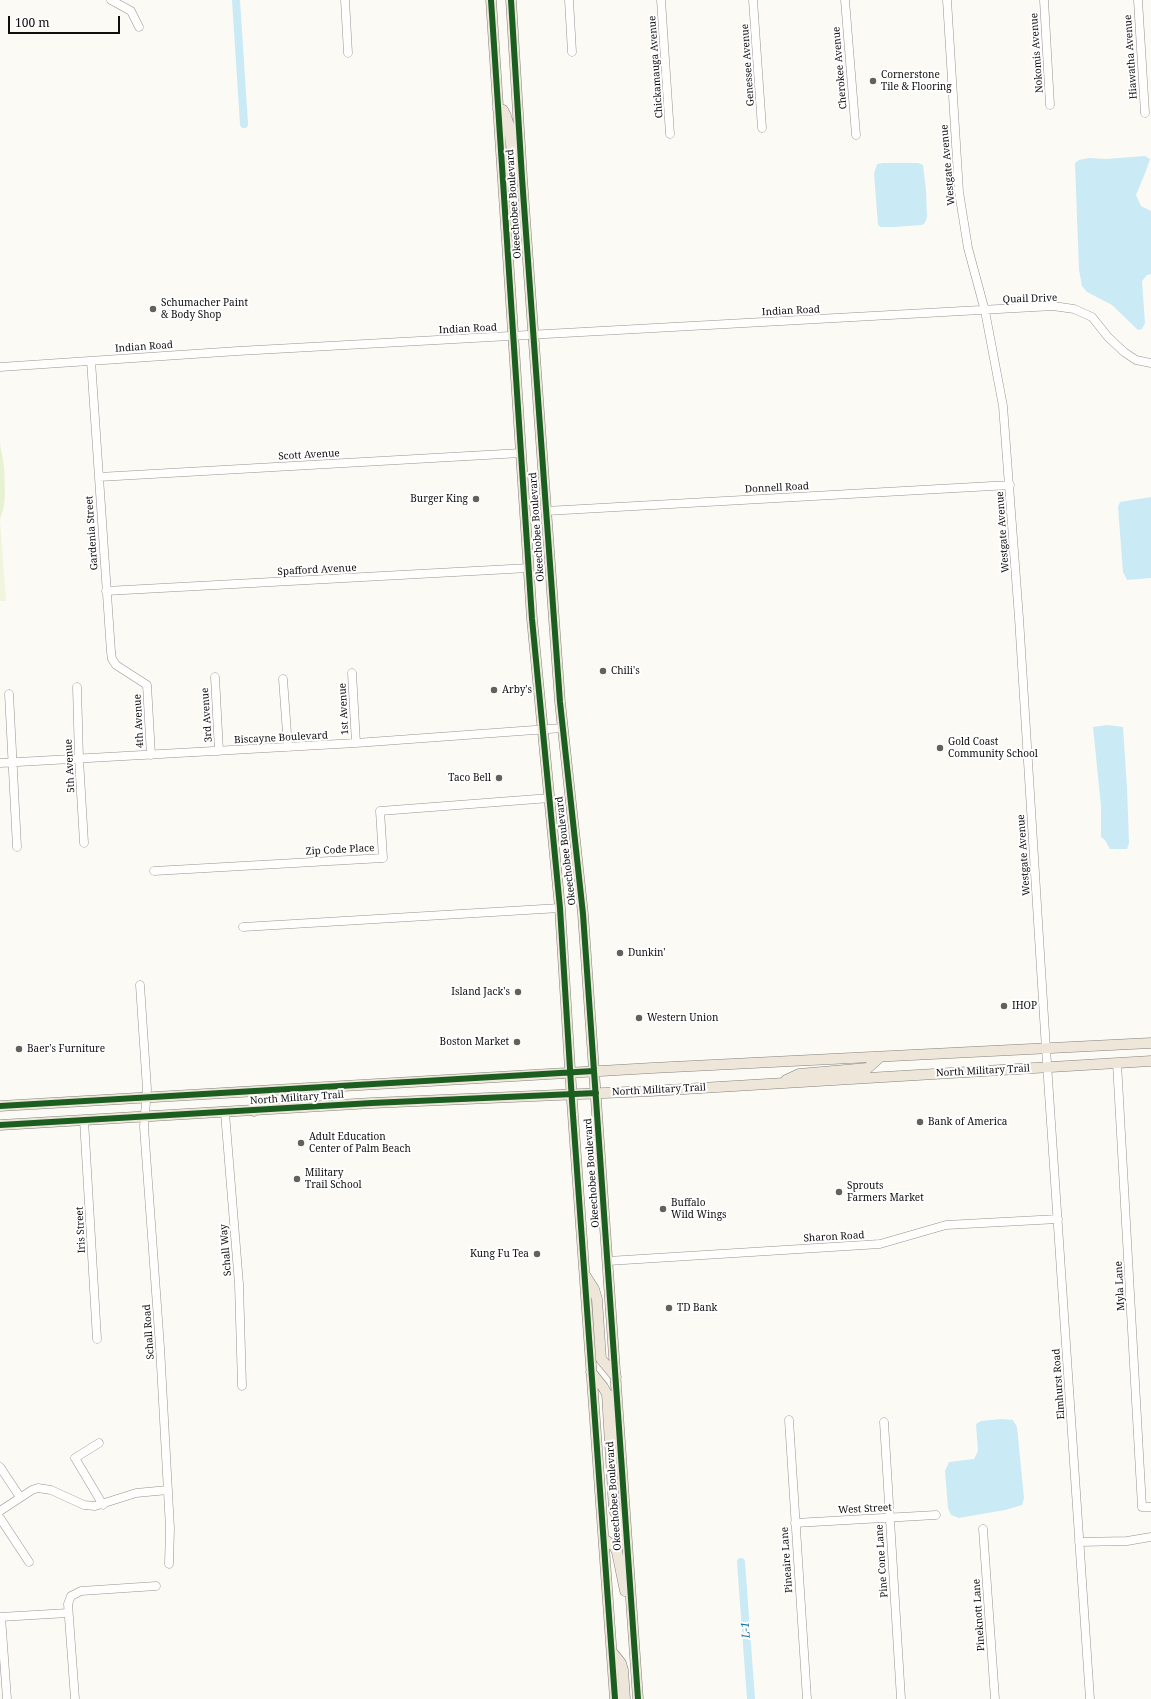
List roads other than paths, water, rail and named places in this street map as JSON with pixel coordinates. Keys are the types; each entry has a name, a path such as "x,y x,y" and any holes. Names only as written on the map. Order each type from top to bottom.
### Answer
{"main road":[{"name":"Okeechobee Boulevard","path":"491,0 529,568 542,730 560,908 571,1094 613,1653 615,1699"},
{"name":"Okeechobee Boulevard","path":"511,0 522,178 562,728 583,914 638,1699"},
{"path":"498,109 503,110 506,116 509,126 513,161 522,178"},
{"name":"North Military Trail","path":"0,1106 272,1091 570,1072 1151,1044"},
{"path":"779,1083 799,1074 868,1068 880,1058"},
{"name":"North Military Trail","path":"0,1125 779,1083 1151,1061"},
{"path":"254,1111 259,1100 272,1091"},
{"path":"584,1274 594,1289 597,1299 600,1359 616,1377"},
{"path":"591,1372 604,1387 607,1394 614,1510 627,1536"},
{"path":"604,1539 614,1546 617,1552 634,1640"},
{"path":"613,1653 621,1663 623,1670 625,1699"}],"street":[{"path":"111,0 131,11 139,27"},
{"path":"344,0 348,53"},
{"path":"569,0 572,52"},
{"name":"Chickamauga Avenue","path":"661,0 670,134"},
{"name":"Genessee Avenue","path":"753,0 762,128"},
{"name":"Cherokee Avenue","path":"845,0 856,135"},
{"name":"Westgate Avenue","path":"947,0 959,192 968,248 985,310 1003,406 1010,485 1048,1067"},
{"name":"Nokomis Avenue","path":"1044,0 1050,105"},
{"name":"Hiawatha Avenue","path":"1138,0 1145,113"},
{"name":"Quail Drive","path":"985,310 1053,306 1074,309 1092,317 1108,337 1124,352 1136,360 1151,363"},
{"name":"Indian Road","path":"0,367 985,310"},
{"name":"Gardenia Street","path":"91,361 106,591 112,659 122,671 147,685"},
{"name":"Scott Avenue","path":"99,477 521,453"},
{"name":"Donnell Road","path":"546,511 1010,485"},
{"name":"Spafford Avenue","path":"106,591 529,568"},
{"name":"1st Avenue","path":"352,673 356,743"},
{"name":"3rd Avenue","path":"215,677 219,751"},
{"path":"284,678 288,747"},
{"name":"4th Avenue","path":"147,685 151,755"},
{"name":"5th Avenue","path":"77,687 79,759 84,843"},
{"path":"9,694 16,847"},
{"name":"Biscayne Boulevard","path":"0,763 356,743 562,728"},
{"name":"Zip Code Place","path":"154,871 383,858 380,811 550,798"},
{"path":"243,927 560,908"},
{"name":"Schall Road","path":"140,985 147,1098 144,1127 170,1528 168,1564"},
{"name":"Myla Lane","path":"1117,1063 1142,1507 1151,1507"},
{"name":"Elmhurst Road","path":"1048,1067 1090,1699"},
{"name":"Schall Way","path":"225,1113 239,1284 242,1386"},
{"name":"Iris Street","path":"84,1120 97,1339"},
{"name":"Sharon Road","path":"608,1261 880,1244 946,1225 1058,1219"},
{"name":"Pineaire Lane","path":"789,1420 807,1699"},
{"name":"Pine Cone Lane","path":"884,1422 901,1699"},
{"path":"99,1443 75,1458 103,1505"},
{"path":"0,1467 20,1497"},
{"path":"0,1511 20,1497 38,1488 51,1490 84,1505 95,1506 103,1505 136,1493 168,1490"},
{"name":"West Street","path":"795,1523 936,1515"},
{"path":"0,1518 29,1562"},
{"name":"Pineknott Lane","path":"983,1529 995,1699"},
{"path":"1079,1542 1127,1541 1151,1537"},
{"path":"75,1699 68,1613 69,1599 76,1592 156,1586"},
{"path":"7,1699 1,1617 68,1613"}],"water":[{"path":"1145,156 1150,159 1136,195 1141,206 1151,211 1151,274 1147,275 1142,281 1145,323 1142,329 1138,330 1112,305 1087,292 1082,286 1079,270 1075,163 1079,160 1089,158 1106,159"},
{"path":"918,163 923,165 927,217 925,223 922,225 881,227 878,225 874,174 877,164"},
{"path":"1151,497 1151,578 1127,580 1123,572 1118,507 1120,502"},
{"path":"1107,725 1123,727 1129,843 1127,849 1110,849 1105,840 1101,837 1101,806 1093,727"},
{"path":"1001,1419 1013,1420 1017,1427 1024,1498 1022,1505 1005,1510 959,1518 951,1515 948,1508 945,1471 949,1462 974,1459 978,1451 976,1424 981,1421"}],"waterway":[{"path":"236,0 244,124"},
{"name":"L-1","path":"741,1562 751,1699"}],"place":[{"name":"Cornerstone Tile & Flooring","path":"873,81"},
{"name":"Schumacher Paint & Body Shop","path":"153,309"},
{"name":"Burger King","path":"476,499"},
{"name":"Chili's","path":"603,671"},
{"name":"Arby's","path":"494,690"},
{"name":"Gold Coast Community School","path":"940,748"},
{"name":"Taco Bell","path":"499,778"},
{"name":"Dunkin'","path":"620,953"},
{"name":"Island Jack's","path":"518,992"},
{"name":"IHOP","path":"1004,1006"},
{"name":"Western Union","path":"639,1018"},
{"name":"Boston Market","path":"517,1042"},
{"name":"Baer's Furniture","path":"19,1049"},
{"name":"Bank of America","path":"920,1122"},
{"name":"Adult Education Center of Palm Beach","path":"301,1143"},
{"name":"Military Trail School","path":"297,1179"},
{"name":"Sprouts Farmers Market","path":"839,1192"},
{"name":"Buffalo Wild Wings","path":"663,1209"},
{"name":"Kung Fu Tea","path":"537,1254"},
{"name":"TD Bank","path":"669,1308"}]}
